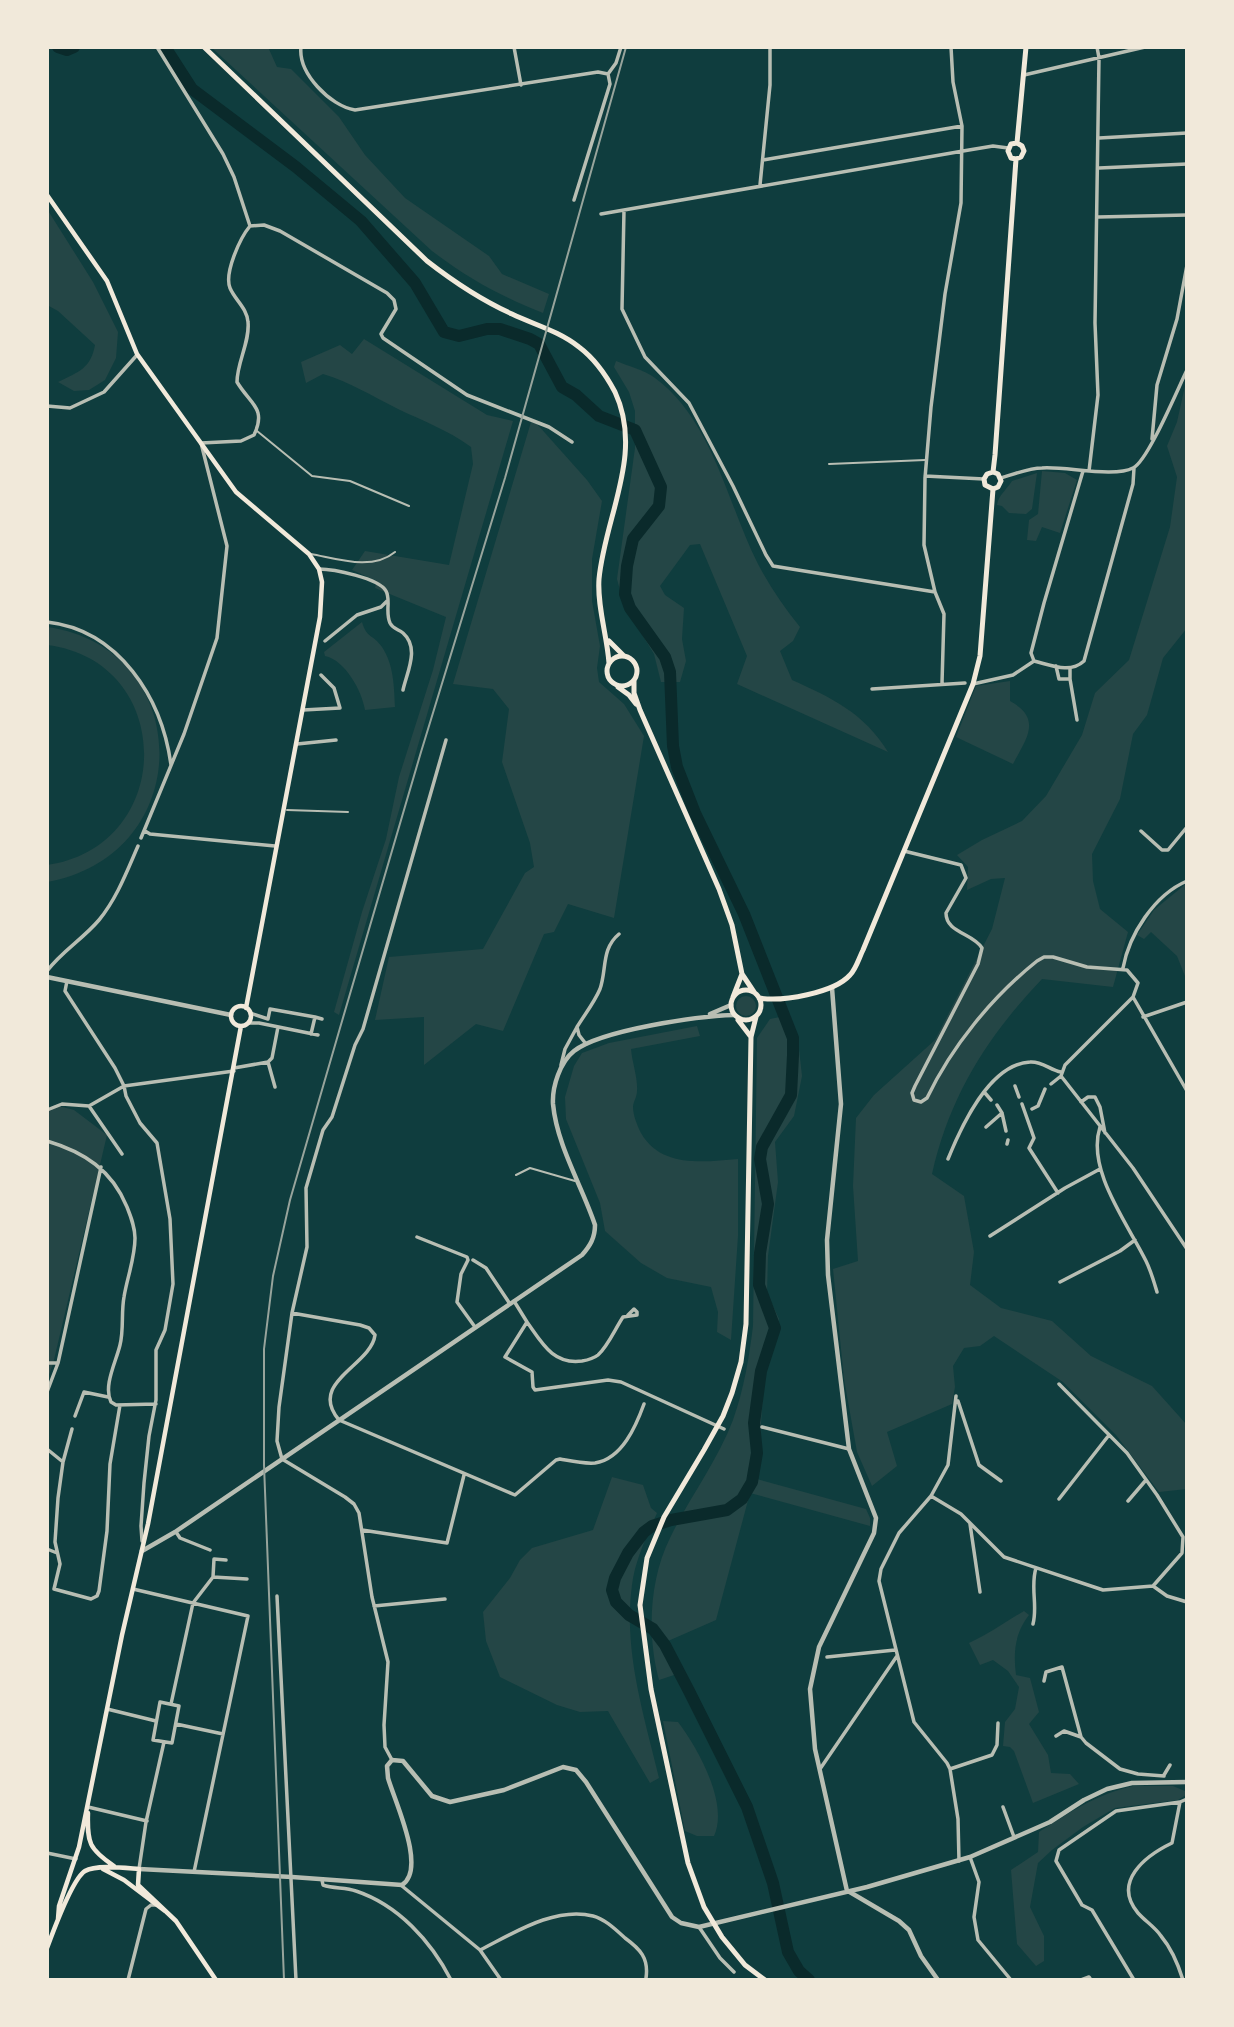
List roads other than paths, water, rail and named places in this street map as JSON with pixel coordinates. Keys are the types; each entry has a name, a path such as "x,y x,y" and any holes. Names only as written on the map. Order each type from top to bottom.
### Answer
{"main road":[{"path":"204,47 438,269 459,286 488,303 563,336 586,352 607,379 623,414 626,431 626,457 604,541 599,582 608,639 607,673 615,685 629,695 639,710"},
{"path":"1017,143 1026,47"},
{"path":"1017,143 1024,151 1021,157 1016,159 1009,156 1008,148 1017,143"},
{"path":"993,472 1016,159"},
{"path":"47,195 107,281 137,354 236,492 310,554 319,569 322,582 320,617 246,1008 250,1013 248,1023 241,1026 233,1023 231,1015 235,1008 246,1008"},
{"path":"993,472 1001,478 998,487 993,489"},
{"path":"993,472 987,474 984,479 985,485 993,489"},
{"path":"765,1980 745,1965 722,1937 704,1907 688,1863 651,1689 640,1605 647,1558 664,1517 723,1416 741,1362 746,1324 751,1037 756,1017 761,1006 771,1000 832,988 850,975 863,950 973,684 980,656 993,489"},
{"path":"608,639 624,656 631,659 637,668 634,693 639,710 719,889 732,925 743,974 761,1006"},
{"path":"609,663 615,657 624,656"},
{"path":"615,685 625,686 634,681"},
{"path":"743,974 731,1005 735,1016 751,1037"},
{"path":"733,997 741,991 771,1000"},
{"path":"735,1016 746,1021 756,1017"},
{"path":"58,1919 59,1906 79,1847 143,1549 241,1026"},
{"path":"88,1807 89,1839 96,1853 115,1866"},
{"path":"79,1847 89,1839"},
{"path":"47,1948 58,1919 81,1874 92,1868 115,1866 139,1869 138,1882 143,1892 168,1913"},
{"path":"103,1869 143,1892 168,1913 188,1937 216,1980"}],"street":[{"path":"141,838 180,744 217,638 225,572 226,537 201,443 241,441 254,435 260,423 259,412 237,382 249,325 247,316 230,289 229,279 229,269 250,226 234,177 223,154 156,47"},
{"path":"301,47 301,59 307,75 336,103 349,109 365,110 598,72 608,74"},
{"path":"514,47 521,85"},
{"path":"574,200 610,84 608,74 616,63 621,47"},
{"path":"760,185 770,85 770,47"},
{"path":"942,683 944,614 935,592 924,545 926,460 945,294 961,203 962,126 953,82 951,47"},
{"path":"1089,471 1098,395 1094,323 1099,168 1097,47"},
{"path":"1024,75 1145,47"},
{"path":"763,160 962,126"},
{"path":"1099,138 1187,133"},
{"path":"601,214 962,151 993,146 1008,148"},
{"path":"1099,168 1187,164"},
{"path":"624,210 622,309 645,357 689,403 774,566 935,592"},
{"path":"1097,217 1187,215"},
{"path":"250,226 264,225 280,231 387,293 394,300 396,309 382,332 383,338 467,395 549,427 572,442"},
{"path":"1151,444 1157,385 1177,319 1187,265"},
{"path":"47,406 70,408 104,392 137,354"},
{"path":"1001,478 1041,467 1089,471 1134,468 1151,444 1187,370"},
{"path":"1034,660 1070,669 1084,661 1133,484 1134,468"},
{"path":"1034,660 1031,653 1083,470"},
{"path":"925,476 984,479"},
{"path":"319,569 331,569 368,580 385,589 390,624 405,635 413,654 403,690"},
{"path":"325,640 357,615 381,607 388,600"},
{"path":"47,622 83,632 105,644 134,670 147,692 171,766"},
{"path":"973,684 1013,675 1034,660"},
{"path":"1056,666 1059,679 1070,679"},
{"path":"1070,669 1077,720"},
{"path":"301,710 340,708 334,688 321,675"},
{"path":"872,689 965,683"},
{"path":"295,744 335,740"},
{"path":"392,1760 385,1747 384,1725 388,1662 374,1606 359,1513 354,1504 282,1459 277,1441 292,1313 307,1247 306,1188 323,1130 332,1117 355,1045 363,1029 446,740"},
{"path":"165,741 172,747 180,744"},
{"path":"1141,831 1161,850 1168,850 1187,827"},
{"path":"145,831 150,834 275,846"},
{"path":"47,971 58,957 99,920 117,894 138,846"},
{"path":"904,850 961,865 966,878 946,914 946,919 949,925 976,940 982,948 978,964 912,1093 914,1100 921,1102 927,1098 951,1053 983,1014 1037,961 1044,957 1054,957 1087,967 1123,968 1132,973 1138,983 1133,997 1065,1065 1061,1074 1051,1084"},
{"path":"1123,968 1129,944 1141,924 1160,900 1187,881"},
{"path":"67,981 65,991 115,1068 140,1123 157,1143 170,1219 173,1284 165,1330 156,1350 156,1404 149,1436 141,1526 143,1549 175,1532 582,1255 589,1247 595,1225 561,1135 553,1102 565,1049 594,1004 601,985 610,941 619,934"},
{"path":"47,977 231,1015"},
{"path":"832,988 841,1104 827,1240 828,1275 849,1449 877,1524 819,1647 810,1689 811,1713 815,1749 847,1891 899,1921 909,1930 921,1956 938,1980"},
{"path":"1133,997 1187,1091"},
{"path":"1143,1017 1187,1002"},
{"path":"706,1016 731,1005"},
{"path":"267,1024 270,1009 322,1019"},
{"path":"250,1013 268,1019"},
{"path":"561,1067 572,1052 606,1036 706,1016 735,1016"},
{"path":"312,1034 315,1017"},
{"path":"248,1023 267,1024 318,1035"},
{"path":"47,1110 62,1104 89,1106 124,1086 268,1062 272,1058 278,1027"},
{"path":"577,1027 586,1044"},
{"path":"268,1062 275,1087"},
{"path":"948,1159 965,1119 996,1077 1004,1070 1030,1062 1043,1064 1061,1074 1133,1168 1187,1249"},
{"path":"1004,1070 1009,1077"},
{"path":"1014,1086 1019,1097"},
{"path":"1032,1108 1038,1106 1045,1089"},
{"path":"985,1093 992,1100"},
{"path":"1081,1102 1088,1097 1095,1097 1106,1135"},
{"path":"1022,1104 1034,1138 1029,1148 1058,1194"},
{"path":"997,1105 1002,1112 1006,1131"},
{"path":"89,1106 122,1154"},
{"path":"986,1127 1002,1112"},
{"path":"1100,1127 1096,1148 1100,1169 1148,1265 1157,1292"},
{"path":"47,1140 83,1155 101,1167 109,1175 125,1203 134,1225 135,1239 123,1298 121,1342 108,1397 111,1402 120,1405 156,1404"},
{"path":"47,1392 58,1363 101,1167"},
{"path":"989,1236 1100,1169"},
{"path":"416,1237 467,1257 461,1274 457,1303 475,1327"},
{"path":"1060,1282 1120,1251 1135,1240"},
{"path":"473,1260 486,1268 550,1353 559,1359 572,1362 591,1360 599,1354 623,1317 628,1315"},
{"path":"292,1313 360,1325 369,1328 375,1335 364,1353 332,1388 329,1398 339,1420 515,1495 556,1460 597,1463 611,1455 630,1436 644,1404"},
{"path":"527,1322 505,1357 532,1372 535,1390 608,1380 621,1382 724,1429"},
{"path":"47,1363 58,1363"},
{"path":"1059,1384 1127,1453 1183,1537 1182,1553 1153,1586"},
{"path":"75,1416 84,1392 108,1397"},
{"path":"959,1861 958,1819 950,1769 914,1722 895,1650 880,1575 899,1533 931,1496 948,1465 956,1396 979,1465 1001,1481"},
{"path":"72,1429 63,1462 55,1532 60,1564 54,1589 91,1599 97,1596 107,1531 110,1464 120,1405"},
{"path":"762,1427 849,1449"},
{"path":"1059,1499 1109,1435"},
{"path":"47,1449 63,1462"},
{"path":"362,1530 447,1543 464,1475"},
{"path":"1128,1502 1146,1480"},
{"path":"931,1496 961,1514 1004,1557 1103,1590 1153,1586 1167,1596 1187,1602"},
{"path":"970,1524 980,1592"},
{"path":"175,1532 180,1538 210,1550"},
{"path":"47,1549 57,1553"},
{"path":"171,1704 193,1604 213,1577 214,1559 226,1560"},
{"path":"1033,1624 1036,1608 1033,1579 1036,1568"},
{"path":"213,1577 247,1579"},
{"path":"133,1589 248,1616 194,1872"},
{"path":"277,1596 296,1980"},
{"path":"374,1606 445,1599"},
{"path":"827,1657 895,1650"},
{"path":"820,1769 897,1656"},
{"path":"1044,1681 1046,1672 1062,1667 1081,1737"},
{"path":"160,1702 171,1704 179,1706 172,1744 153,1740 160,1702"},
{"path":"107,1709 156,1721"},
{"path":"950,1769 992,1755 998,1745 998,1723"},
{"path":"176,1724 223,1734"},
{"path":"1056,1736 1064,1731 1081,1737 1120,1769 1187,1782"},
{"path":"164,1742 139,1869 401,1885 407,1882 412,1872 412,1856 387,1778 387,1766 392,1760"},
{"path":"392,1760 403,1761 432,1796 450,1802 504,1790 563,1767 576,1770 665,1908 681,1923 699,1927 959,1861 1050,1822 1107,1789 1164,1779"},
{"path":"1164,1779 1170,1765"},
{"path":"1134,1980 1092,1910 1082,1905 1056,1861 1059,1850 1116,1811 1187,1799"},
{"path":"1180,1802 1172,1843 1151,1853 1130,1880 1127,1889 1137,1912 1169,1947 1183,1980"},
{"path":"88,1807 147,1821"},
{"path":"1003,1807 1015,1839"},
{"path":"47,1853 76,1859"},
{"path":"970,1857 979,1882 974,1917 978,1940 1011,1980"},
{"path":"322,1880 323,1885 349,1889 368,1896 400,1916 436,1954 451,1980"},
{"path":"401,1885 480,1950 501,1980"},
{"path":"128,1980 146,1909 156,1905"},
{"path":"480,1950 559,1916 594,1916 640,1950 644,1956 646,1978"},
{"path":"699,1927 708,1943 734,1972"},
{"path":"1081,1980 1089,1977 1091,1980"}],"lane":[{"path":"257,430 271,445 312,476 350,481 409,506"},
{"path":"829,464 926,460"},
{"path":"310,554 365,563 378,562 396,552"},
{"path":"282,810 348,812"},
{"path":"516,1174 530,1168 578,1182"}],"waterway":[{"path":"58,47 67,50 74,47"},
{"path":"165,47 192,89 296,167 361,221 415,283 444,332 459,336 487,329 500,329 539,344 562,387 576,395 599,416 635,430 661,487 659,506 633,539 625,594 630,608 665,657 670,672 673,746 677,767 695,813 744,914 793,1038 793,1055 791,1095 762,1147 760,1159 768,1204 760,1253 759,1285 775,1328 761,1371 754,1423 757,1453 752,1482 742,1499 727,1510 671,1520 652,1526 644,1532 628,1553 612,1590 616,1602 629,1615 653,1629 665,1645 689,1691 747,1807 773,1883 788,1952 799,1971 809,1980"}],"railway":[{"path":"284,1980 264,1465 264,1349 273,1276 290,1200 421,752 505,478 626,47"}]}
